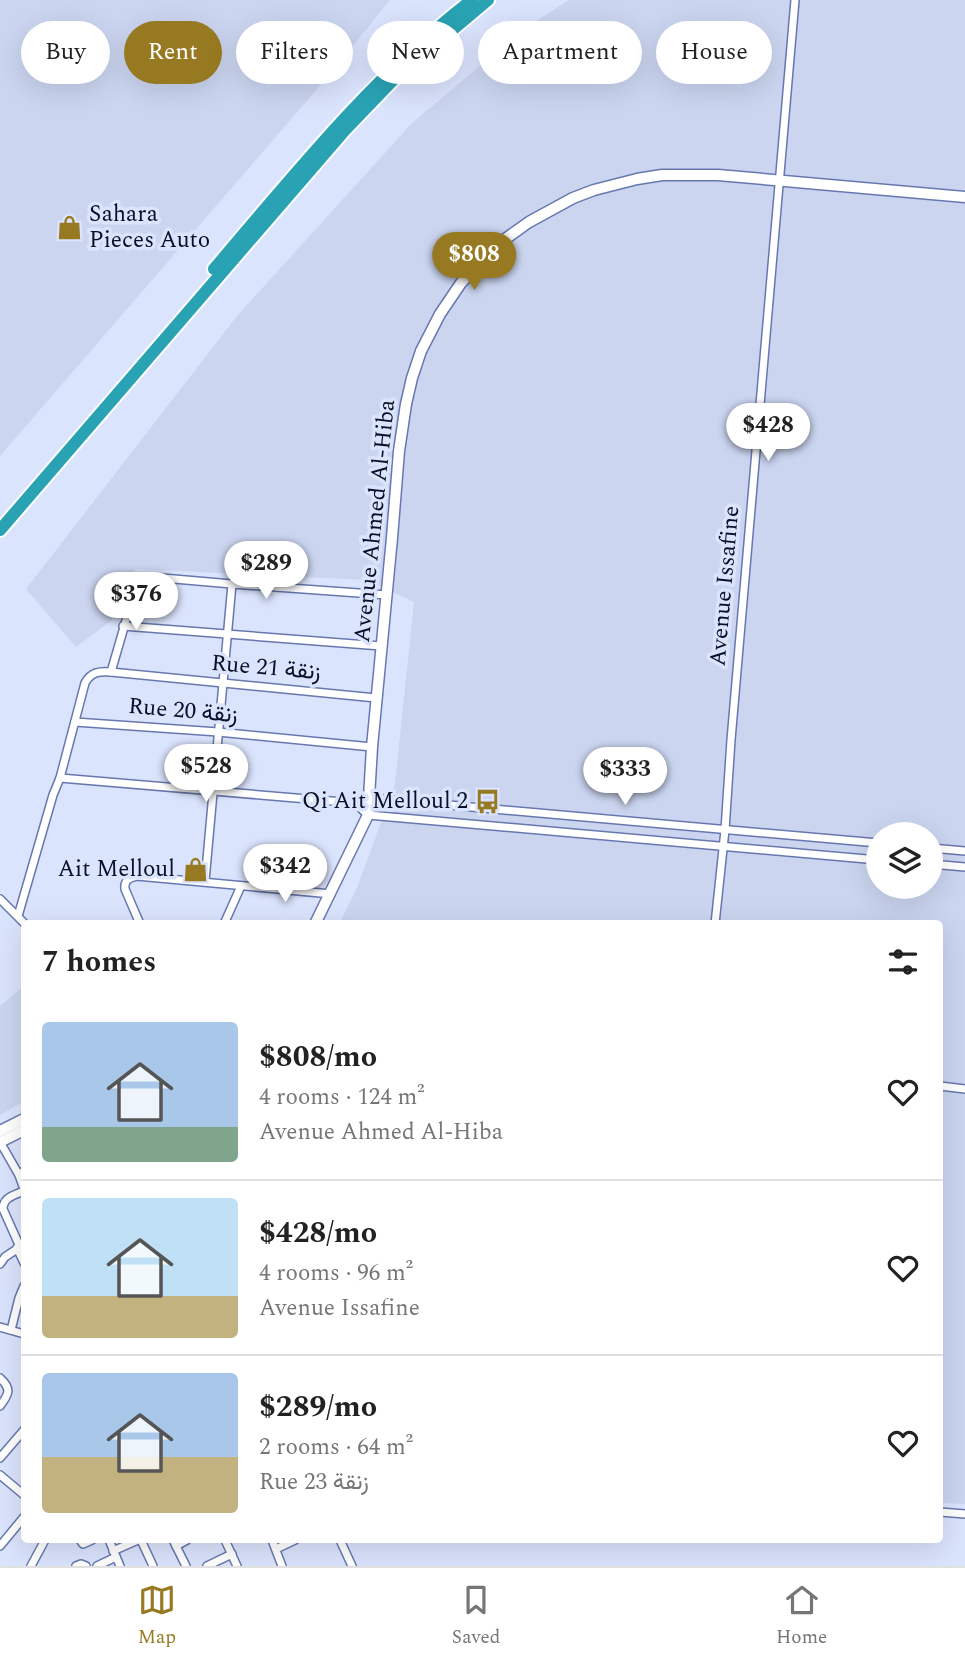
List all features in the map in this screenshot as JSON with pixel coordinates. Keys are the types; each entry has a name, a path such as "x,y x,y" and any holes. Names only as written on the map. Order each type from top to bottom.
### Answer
{"highway":[{"path":"0,517 327,136 410,51 472,0"},
{"path":"0,530 345,130 394,79 488,0"}],"street":[{"name":"Avenue Issafine","path":"715,920 795,0"},
{"name":"Avenue Ahmed Al-Hiba","path":"317,920 368,815 399,451 412,378 421,351 440,314 461,283 501,242 521,228 573,198 637,179 672,175 718,175 965,197"},
{"path":"18,916 52,795 60,778 85,683 88,677 95,673 111,672 136,586 145,578 151,576 387,595"},
{"path":"205,881 232,584"},
{"path":"123,626 381,646"},
{"name":"Rue 21 زنقة","path":"111,672 376,698"},
{"name":"Rue 20 زنقة","path":"75,722 372,747"},
{"path":"60,778 355,803 370,798 866,842"},
{"path":"355,803 368,815 866,859"},
{"path":"467,824 468,808"},
{"path":"943,849 965,851"},
{"path":"953,866 954,850"},
{"path":"943,865 965,867"},
{"path":"138,920 124,884 136,876 331,894"},
{"path":"227,920 242,886"},
{"path":"0,899 22,920"},
{"path":"943,1086 965,1089"},
{"path":"0,1131 21,1120"},
{"path":"21,1132 0,1142 21,1172"},
{"path":"0,1265 5,1257 21,1246 3,1205 8,1198 21,1192"},
{"path":"11,1330 21,1293"},
{"path":"0,1328 21,1333"},
{"path":"0,1378 6,1385 8,1394 0,1406"},
{"path":"0,1457 21,1433"},
{"path":"0,1475 21,1492"},
{"path":"943,1512 965,1514"},
{"path":"0,1546 21,1521"},
{"path":"31,1566 43,1543"},
{"path":"110,1543 120,1566"},
{"path":"97,1566 134,1543"},
{"path":"141,1543 153,1566"},
{"path":"174,1543 186,1566"},
{"path":"229,1543 237,1566"},
{"path":"273,1543 282,1566"},
{"path":"276,1549 289,1543"},
{"path":"341,1543 352,1566"},
{"path":"207,1566 232,1554"},
{"path":"76,1566 86,1566"}],"shaded area":[{"path":"0,0 390,0 373,21 367,21 367,28 353,46 353,21 236,21 236,84 321,84 0,456"},
{"path":"569,0 965,0 965,1504 943,1503 943,920 341,920 357,888 395,784 414,602 367,580 135,569 112,620 76,647 26,589 237,316 412,123 458,84 464,84 464,79 478,68 478,84 642,84 642,21 536,21"},
{"path":"21,988 21,1103 0,1115 0,1006"}],"place":[{"name":"Sahara Pieces Auto","path":"69,227"},
{"name":"Qi Ait Melloul 2","path":"488,801"},
{"name":"Ait Melloul","path":"195,869"}]}
